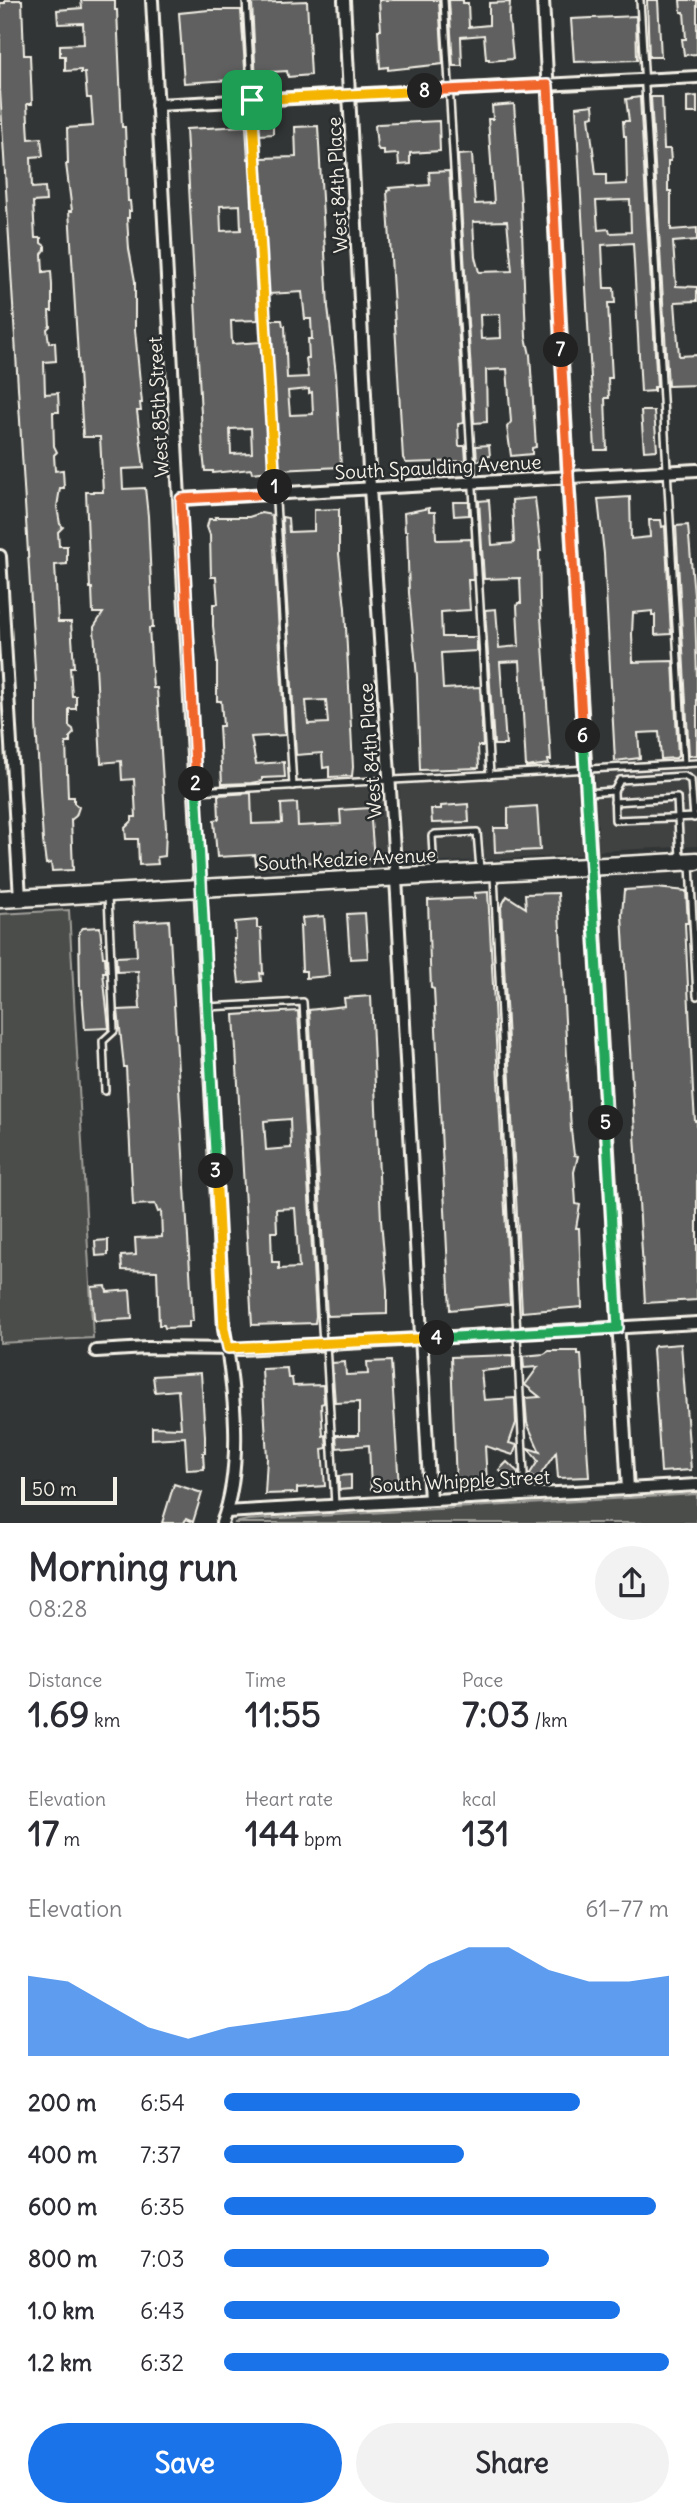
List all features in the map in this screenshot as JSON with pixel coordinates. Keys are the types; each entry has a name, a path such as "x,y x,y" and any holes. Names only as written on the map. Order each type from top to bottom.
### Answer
{"main road":[{"name":"South Kedzie Avenue","path":"0,899 689,862"}],"street":[{"name":"West 85th Street","path":"152,0 224,1329 228,1348 235,1446 233,1477 224,1517"},
{"name":"West 84th Place","path":"344,0 430,1500"},
{"path":"543,0 590,867 628,1489"},
{"path":"158,105 697,77"},
{"name":"South Spaulding Avenue","path":"181,499 697,470"},
{"path":"0,556 4,684 20,898"},
{"path":"96,1351 324,1344 697,1323"},
{"name":"South Whipple Street","path":"224,1517 335,1506 697,1485"}],"lane":[{"path":"246,0 293,786"},
{"path":"444,0 489,775"},
{"path":"640,0 684,764"},
{"path":"196,791 697,763"},
{"path":"684,776 691,780 696,817 615,820 614,791 620,780 684,776"},
{"path":"586,793 614,791"},
{"path":"614,802 677,798 678,818 689,862 697,996"},
{"path":"434,876 433,834 475,831 487,873 518,1334 525,1495"},
{"path":"104,1091 103,1041 114,1031 108,893"},
{"path":"207,1007 303,1002 335,1506"}],"shaded area":[{"path":"697,763 697,846 599,851 595,769"},
{"path":"577,770 582,855 403,864 399,780"},
{"path":"381,781 386,865 255,871 251,788"},
{"path":"69,910 93,1338 0,1343 0,914"},
{"path":"697,1494 697,1523 234,1523 248,1520"}],"building":[{"path":"5,0 22,0 24,55 30,55 32,104 27,104 29,139 41,138 43,156 31,157 32,188 45,187 46,201 33,202 35,238 41,238 41,243 45,246 42,254 43,272 51,271 52,285 52,311 49,311 50,326 47,329 49,343 55,342 56,361 44,362 45,394 58,393 59,412 53,412 54,446 57,452 54,455 55,471 63,470 64,488 60,488 57,507 63,527 58,532 59,546 67,546 67,564 55,565 58,622 71,622 74,667 70,667 72,696 76,696 76,709 69,709 69,726 74,733 70,737 70,743 66,743 68,797 74,797 74,803 79,807 76,816 71,820 73,870 52,871 51,863 46,864 43,841 0,90 0,3 5,3"},
{"path":"81,0 115,0 117,10 122,127 125,127 128,201 131,211 127,218 135,281 135,330 142,403 141,411 137,411 144,468 122,469 123,489 145,488 148,516 153,628 149,628 153,688 157,688 166,829 165,856 157,857 158,864 139,865 138,839 126,839 125,828 132,821 132,817 136,817 134,779 122,780 121,761 101,763 94,627 103,613 93,613 86,492 103,492 100,437 83,437 69,211 72,211 66,164 67,128 93,126 91,98 87,98 85,73 81,73 81,70 65,71 65,56 60,56 60,45 84,44 83,23 58,24 57,10 82,8"},
{"path":"379,0 439,0 443,64 388,70 388,67 380,68"},
{"path":"449,0 463,0 463,3 468,3 469,27 489,25 489,3 510,2 513,59 489,61 486,59 484,35 461,37 462,66 453,66"},
{"path":"647,0 658,0 661,57 649,57"},
{"path":"680,0 697,0 697,54 684,55 682,39 686,39 684,12 681,12"},
{"path":"307,1 311,75 288,77 287,71 271,72 268,82 256,83 252,3"},
{"path":"241,10 246,82 230,83 230,80 184,83 179,13"},
{"path":"636,16 637,60 574,62 571,19"},
{"path":"697,96 697,113 687,113 687,97"},
{"path":"640,97 657,387 654,387 654,391 641,392 633,243 602,245 604,288 614,288 615,303 608,303 612,378 608,378 609,398 605,398 607,450 595,450 576,107 593,105 594,116 589,117 596,174 606,174 606,185 627,184 623,121 629,121 626,99","holes":["630,200 631,232 610,233 609,229 598,230 596,201"]},
{"path":"651,97 662,97 664,149 670,149 668,191 671,191 671,230 697,228 697,240 673,242 676,286 697,287 697,301 675,302 679,356 697,355 697,385 668,386"},
{"path":"514,104 526,337 530,355 536,447 532,448 532,454 511,456 507,427 511,422 507,369 486,370 487,422 474,423 458,155 472,154 475,204 494,203 488,119 493,119 492,106","holes":["507,221 512,271 479,272 475,257 473,222","500,314 501,338 481,339 480,315"]},
{"path":"273,118 273,134 259,135 258,119"},
{"path":"439,121 440,151 410,153 410,164 399,165 398,154 384,155 384,150 377,147 375,126 378,124"},
{"path":"246,126 258,320 231,321 232,344 261,342 269,471 205,471 186,129","holes":["240,205 241,230 221,231 220,206","251,428 252,453 231,454 230,429"]},
{"path":"318,126 328,307 336,374 341,467 279,470 270,320 282,320 285,326 287,378 308,377 306,358 309,358 308,339 312,339 311,319 305,319 302,292 269,294 261,158 296,157 295,127","holes":["309,389 309,393 312,392 313,414 290,415 288,391"]},
{"path":"449,171 464,423 458,424 459,446 465,446 466,461 406,463 403,458 387,191 389,188 430,185 429,172"},
{"path":"641,411 654,411 657,450 644,451"},
{"path":"489,445 490,456 487,456 487,460 477,461 476,446"},
{"path":"630,497 631,539 650,537 649,520 661,520 662,527 665,526 671,634 655,635 655,615 652,615 652,611 633,613 633,662 673,661 676,758 661,759 659,732 638,733 640,758 615,761 604,554 598,499"},
{"path":"535,498 541,551 540,602 551,760 548,760 549,764 526,767 520,661 500,662 506,745 494,745 485,610 496,609 499,648 519,646 517,606 521,603 520,578 484,579 479,501 489,500 492,545 514,543 512,500"},
{"path":"453,502 469,502 469,515 454,516"},
{"path":"429,508 429,512 435,512 438,540 471,539 473,580 468,580 470,610 441,612 442,637 477,637 477,651 441,653 443,689 480,687 483,746 478,746 479,768 420,770 417,677 404,513"},
{"path":"339,509 339,554 345,608 352,776 329,777 329,767 323,768 322,753 296,755 282,517 288,518 289,532 314,531 314,510","holes":["326,700 328,723 308,724 306,701"]},
{"path":"261,513 272,515 285,735 251,737 256,764 284,762 285,777 262,778 262,781 251,783 222,784 219,726 223,726 221,701 217,701 217,660 213,626 213,604 218,604 216,577 211,577 210,535 207,527 209,519 216,519 215,517 249,517"},
{"path":"688,525 695,607 697,678 697,755 689,756 676,526"},
{"path":"251,793 252,824 282,823 281,804 297,803 298,826 341,824 340,810 370,808 374,859 256,865 255,855 217,857 214,820 219,819 218,795"},
{"path":"468,804 469,822 432,823 431,809"},
{"path":"537,806 540,850 495,852 494,828 508,828 508,808"},
{"path":"656,888 686,891 688,923 685,923 693,1091 697,1121 697,1300 645,1303 622,915 624,890"},
{"path":"488,892 510,1304 450,1310 428,900 475,898 474,893"},
{"path":"558,893 571,1130 574,1155 578,1156 574,1172 576,1204 580,1205 576,1228 579,1228 582,1307 522,1312 501,907 507,896 526,908 525,894"},
{"path":"365,913 368,958 350,959 347,914"},
{"path":"324,916 329,976 306,978 306,971 302,971 302,918"},
{"path":"169,920 193,1321 189,1321 189,1327 165,1328 164,1325 159,1325 157,1271 122,1270 121,1256 136,1255 135,1238 162,1237 161,1211 158,1212 155,1204 133,1205 126,1067 118,1010 140,1009 138,971 117,972 116,957 137,956 135,922"},
{"path":"257,920 257,928 261,928 261,981 239,983 234,939 235,922"},
{"path":"100,927 105,957 106,972 103,972 109,1028 85,1029 80,990 79,932 83,928"},
{"path":"371,996 387,1314 327,1316 309,1010 345,1006 344,998"},
{"path":"298,1011 315,1323 252,1325 234,1015","holes":["290,1119 291,1148 266,1150 264,1121","295,1208 299,1268 279,1269 279,1262 272,1262 271,1232 277,1232 276,1209"]},
{"path":"108,1240 108,1255 96,1256 95,1241"},
{"path":"106,1286 107,1292 130,1290 132,1319 94,1319 92,1287"},
{"path":"681,1344 691,1470 661,1472 653,1349 655,1346"},
{"path":"549,1351 578,1351 578,1354 581,1354 589,1477 558,1478 556,1452 537,1480 529,1475 538,1461 528,1448 540,1452 527,1423 525,1398 540,1397 525,1385 538,1367 524,1368 523,1356"},
{"path":"511,1355 513,1368 481,1371 484,1400 515,1398 516,1423 509,1443 517,1445 513,1455 485,1446 487,1482 456,1484 451,1357"},
{"path":"391,1361 399,1487 371,1489 369,1445 337,1448 336,1435 359,1435 359,1402 335,1403 332,1363 345,1362 346,1375 368,1374 367,1362"},
{"path":"287,1368 288,1378 292,1378 293,1386 323,1385 323,1436 326,1435 327,1448 322,1449 325,1486 297,1488 297,1493 265,1494 267,1458 262,1369"},
{"path":"201,1373 204,1469 187,1470 185,1437 152,1439 152,1427 181,1428 178,1390 155,1392 153,1376"},
{"path":"507,1462 519,1473 511,1481 499,1470"},
{"path":"351,1475 351,1489 339,1490 339,1476"},
{"path":"174,1484 202,1493 193,1522 186,1519 184,1523 162,1523"}],"route":[{"path":"548,85 618,1328 228,1348 224,1329 181,499 275,494 252,100 548,85"}]}
